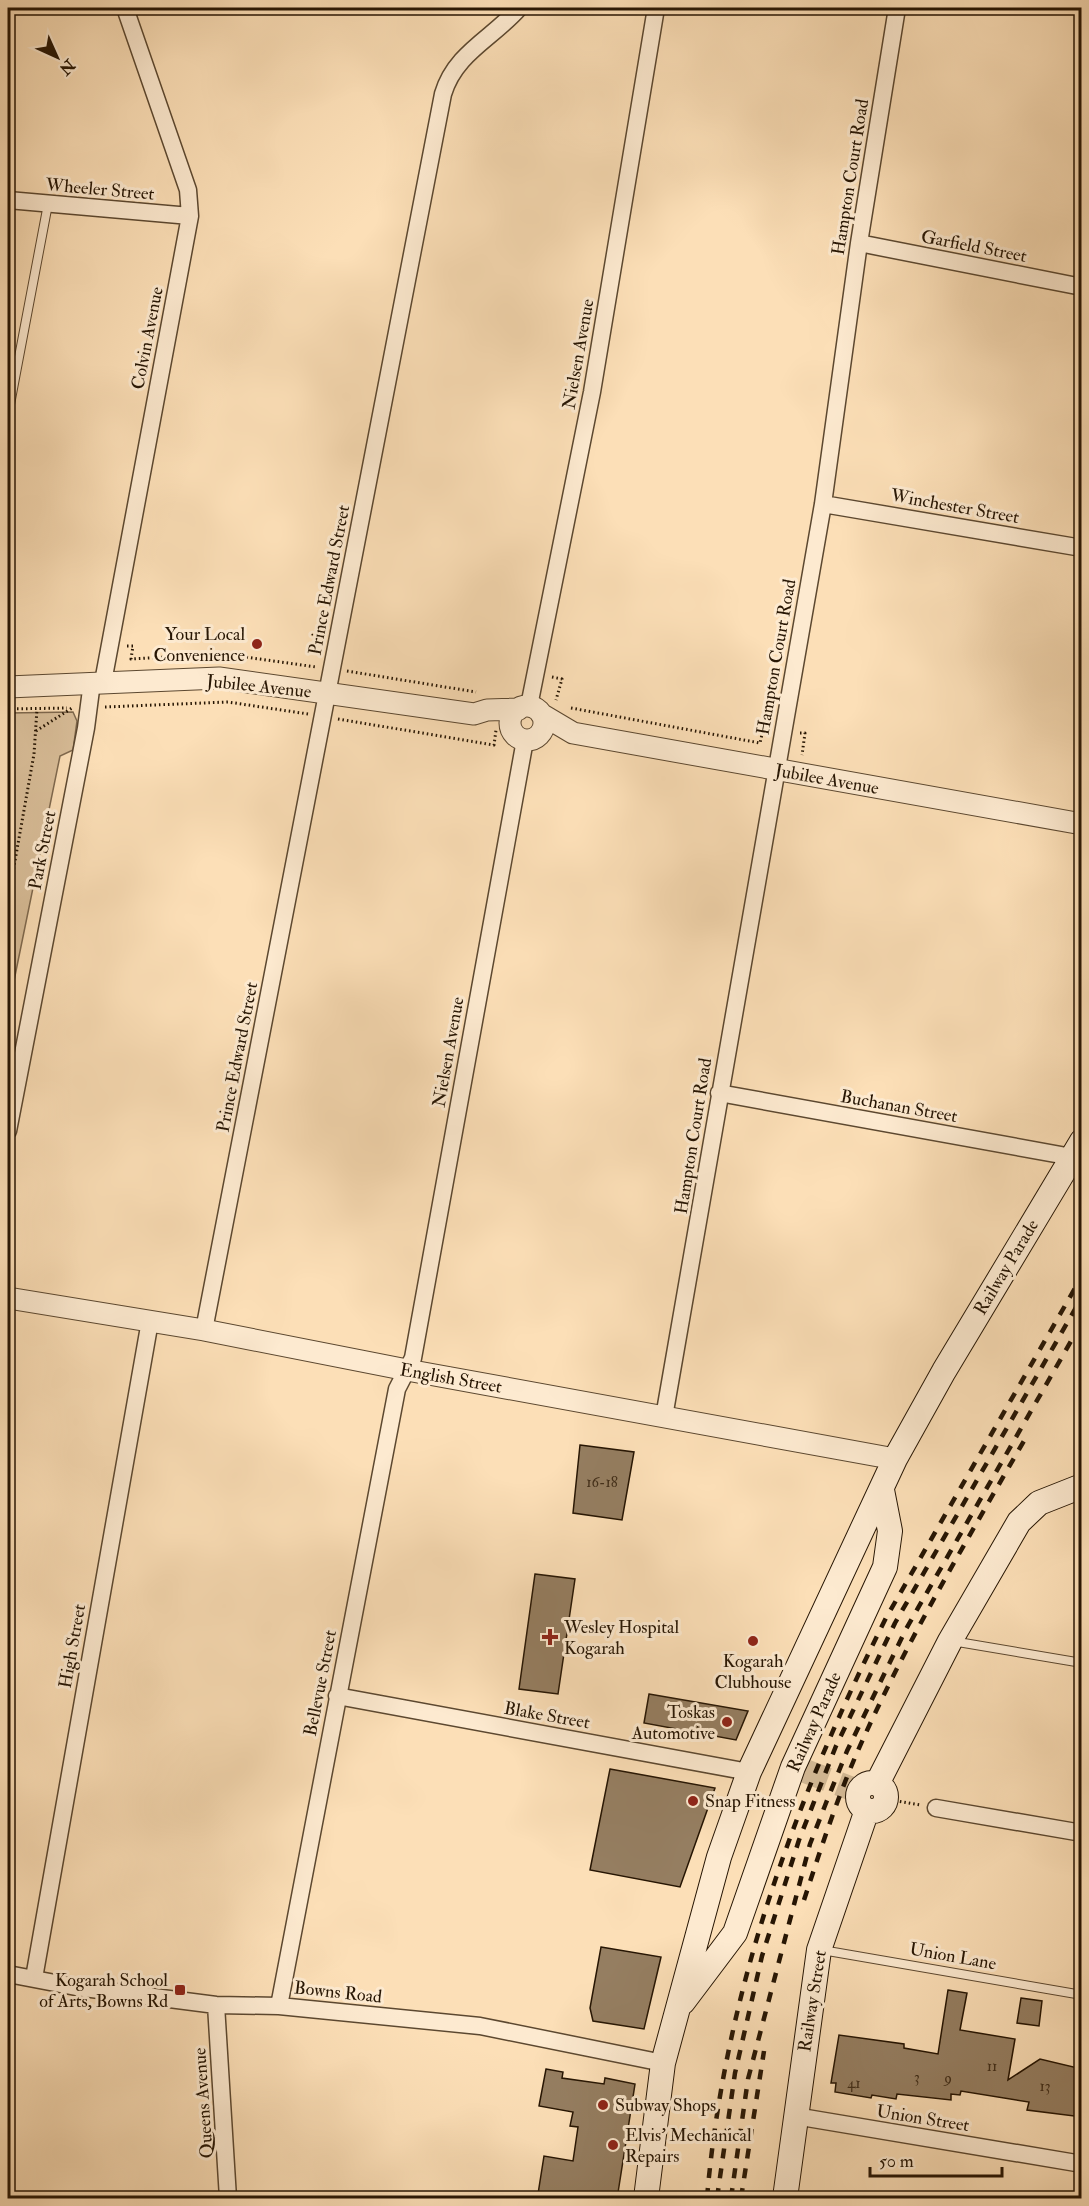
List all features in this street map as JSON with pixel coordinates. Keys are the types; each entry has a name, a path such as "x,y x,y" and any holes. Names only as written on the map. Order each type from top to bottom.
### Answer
{"main road":[{"name":"Railway Parade","path":"646,2199 663,2063 719,1857 749,1772 895,1459 944,1371 1077,1149"},
{"name":"Railway Street","path":"785,2199 819,1950 869,1795 950,1641 1019,1522 1039,1503 1059,1493 1082,1486"},
{"name":"Railway Parade","path":"678,2008 729,1943 799,1769 885,1567 891,1531 882,1490"},
{"path":"697,1933 720,1939 740,1918"}],"street":[{"name":"Colvin Avenue","path":"97,682 190,216 188,190 125,8"},
{"name":"Prince Edward Street","path":"204,1330 443,94 448,77 459,61 519,8"},
{"name":"Nielsen Avenue","path":"530,710 592,392 656,8"},
{"name":"Hampton Court Road","path":"664,1417 823,504 859,243 897,8"},
{"name":"Wheeler Street","path":"8,200 190,216"},
{"name":"Garfield Street","path":"859,243 1082,287"},
{"name":"Winchester Street","path":"823,504 1082,548"},
{"name":"Jubilee Avenue","path":"8,687 219,678 474,714 487,710 530,710 573,733 1082,824"},
{"name":"Park Street","path":"8,1131 88,707 97,682"},
{"path":"530,710 544,723 525,736 511,721 530,710"},
{"name":"Jubilee Avenue","path":"474,714 485,722 525,736 559,737 573,733"},
{"name":"Nielsen Avenue","path":"407,1370 413,1358 525,736"},
{"name":"Buchanan Street","path":"719,1093 1077,1149"},
{"name":"English Street","path":"8,1298 204,1330 407,1370 895,1459"},
{"name":"High Street","path":"34,1978 150,1321"},
{"name":"Bellevue Street","path":"279,2006 397,1389 407,1370"},
{"name":"Blake Street","path":"337,1696 749,1772"},
{"path":"936,1808 1082,1833"},
{"name":"Bowns Road","path":"8,1974 76,1987 216,2005 279,2006 480,2026 663,2063"},
{"name":"Queens Avenue","path":"216,2005 228,2199"},
{"name":"Union Street","path":"795,2116 1082,2164"}],"lane":[{"path":"8,415 48,204"},
{"path":"950,1641 1082,1663"},
{"name":"Union Lane","path":"819,1950 1082,1995"}],"path":[{"path":"133,646 131,659 224,654 480,693"},
{"path":"8,709 228,702 494,745"},
{"path":"36,730 69,708"},
{"path":"8,900 34,754 37,709"},
{"path":"869,1795 936,1808"}],"shaded area":[{"path":"73,712 77,721 73,750 60,756 8,1010 8,713"}],"building":[{"path":"580,1445 634,1452 622,1520 573,1513"},
{"path":"535,1574 575,1579 558,1694 519,1689"},
{"path":"649,1694 748,1711 736,1740 644,1723"},
{"path":"610,1769 715,1788 680,1887 590,1870"},
{"path":"601,1947 661,1957 644,2029 593,2021 590,2008"},
{"path":"948,1990 967,1993 960,2030 1015,2039 1008,2080 1040,2059 1082,2069 1082,2117 1027,2110 1029,2102 961,2091 960,2095 951,2094 951,2100 897,2094 896,2099 872,2095 871,2098 835,2092 836,2083 831,2083 839,2035 904,2044 904,2048 938,2054"},
{"path":"1021,1998 1042,2001 1039,2026 1017,2023"},
{"path":"546,2069 563,2072 562,2078 604,2084 605,2078 635,2084 617,2199 565,2199 538,2194 544,2156 573,2161 578,2127 570,2126 573,2112 539,2106"}],"tunnel":[{"path":"805,1771 855,1790"}],"railway":[{"path":"707,2198 716,2122 729,2047 747,1973 769,1900 822,1756 886,1618 1082,1276"},
{"path":"717,2198 735,2073 762,1956 799,1840 836,1746 895,1623 1082,1297"},
{"path":"731,2198 748,2079 810,1844 826,1803 847,1751 906,1629 1082,1322"},
{"path":"804,1900 856,1755 894,1674 936,1594 1025,1439"},
{"path":"741,2198 764,2051"}],"place":[{"name":"Your Local Convenience","path":"257,644"},
{"name":"Wesley Hospital Kogarah","path":"550,1637"},
{"name":"Kogarah Clubhouse","path":"753,1641"},
{"name":"Toskas Automotive","path":"727,1722"},
{"name":"Snap Fitness","path":"693,1801"},
{"name":"Kogarah School of Arts, Bowns Rd","path":"180,1990"},
{"name":"Subway Shops","path":"603,2105"},
{"name":"Elvis' Mechanical Repairs","path":"613,2145"}]}
